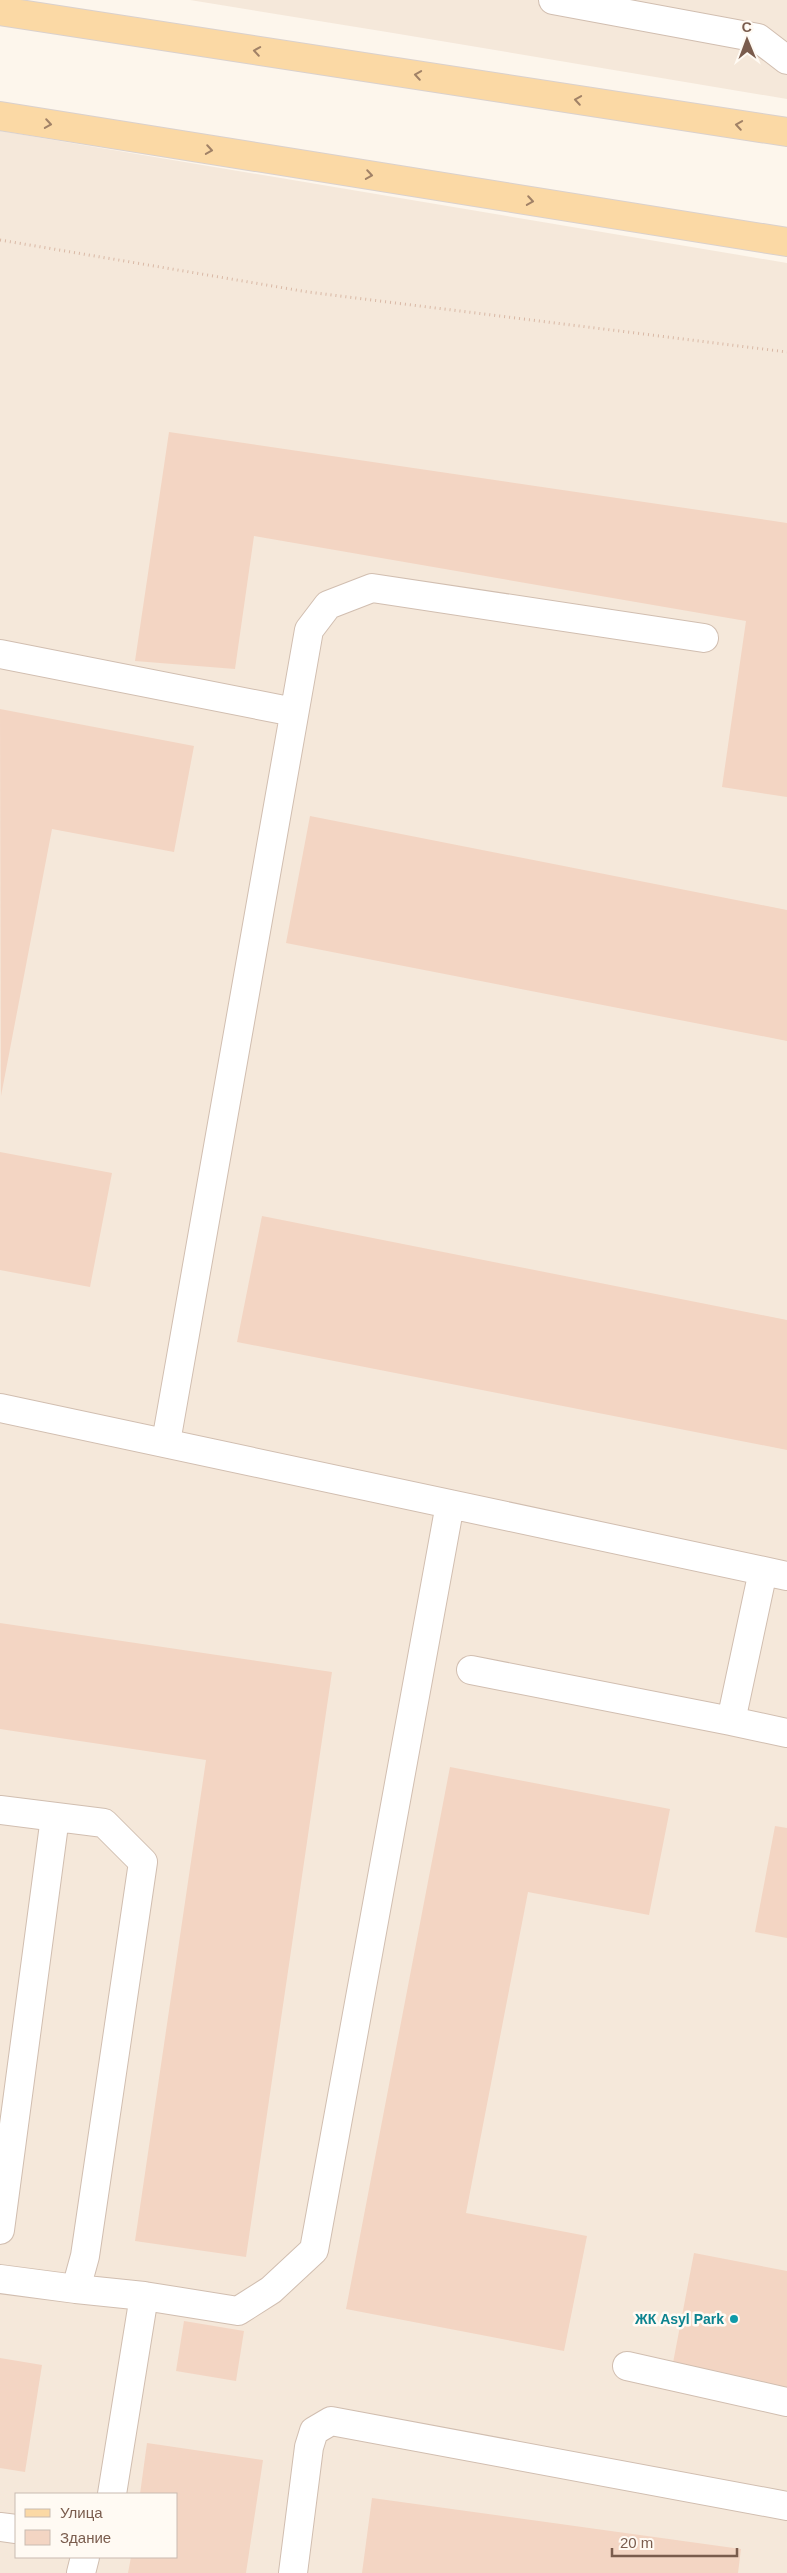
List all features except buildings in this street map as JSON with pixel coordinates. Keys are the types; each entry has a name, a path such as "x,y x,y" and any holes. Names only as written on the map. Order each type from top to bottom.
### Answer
{"main road":[{"path":"0,11 787,132"},
{"path":"0,116 787,242"}],"street":[{"path":"554,0 758,38 787,60"},
{"path":"166,1442 309,630 328,604 372,588 704,638"},
{"path":"0,654 294,712"},
{"path":"0,1408 166,1442 775,1574 731,1721"},
{"path":"0,2278 144,2296 238,2311 271,2290 314,2250 450,1504"},
{"path":"471,1670 787,1733"},
{"path":"0,1810 104,1823 143,1862 85,2256 76,2289"},
{"path":"0,2230 54,1817"},
{"path":"112,2493 144,2296"},
{"path":"626,2366 787,2402"},
{"path":"293,2573 309,2447 314,2431 331,2421 787,2506"},
{"path":"0,2527 15,2529"}],"path":[{"path":"0,240 308,292 787,352"}],"shaded area":[{"path":"190,0 787,0 787,99 387,32"},
{"path":"0,131 787,263 787,2573 0,2573"}],"place":[{"name":"ЖК Asyl Park","path":"734,2319"}]}
